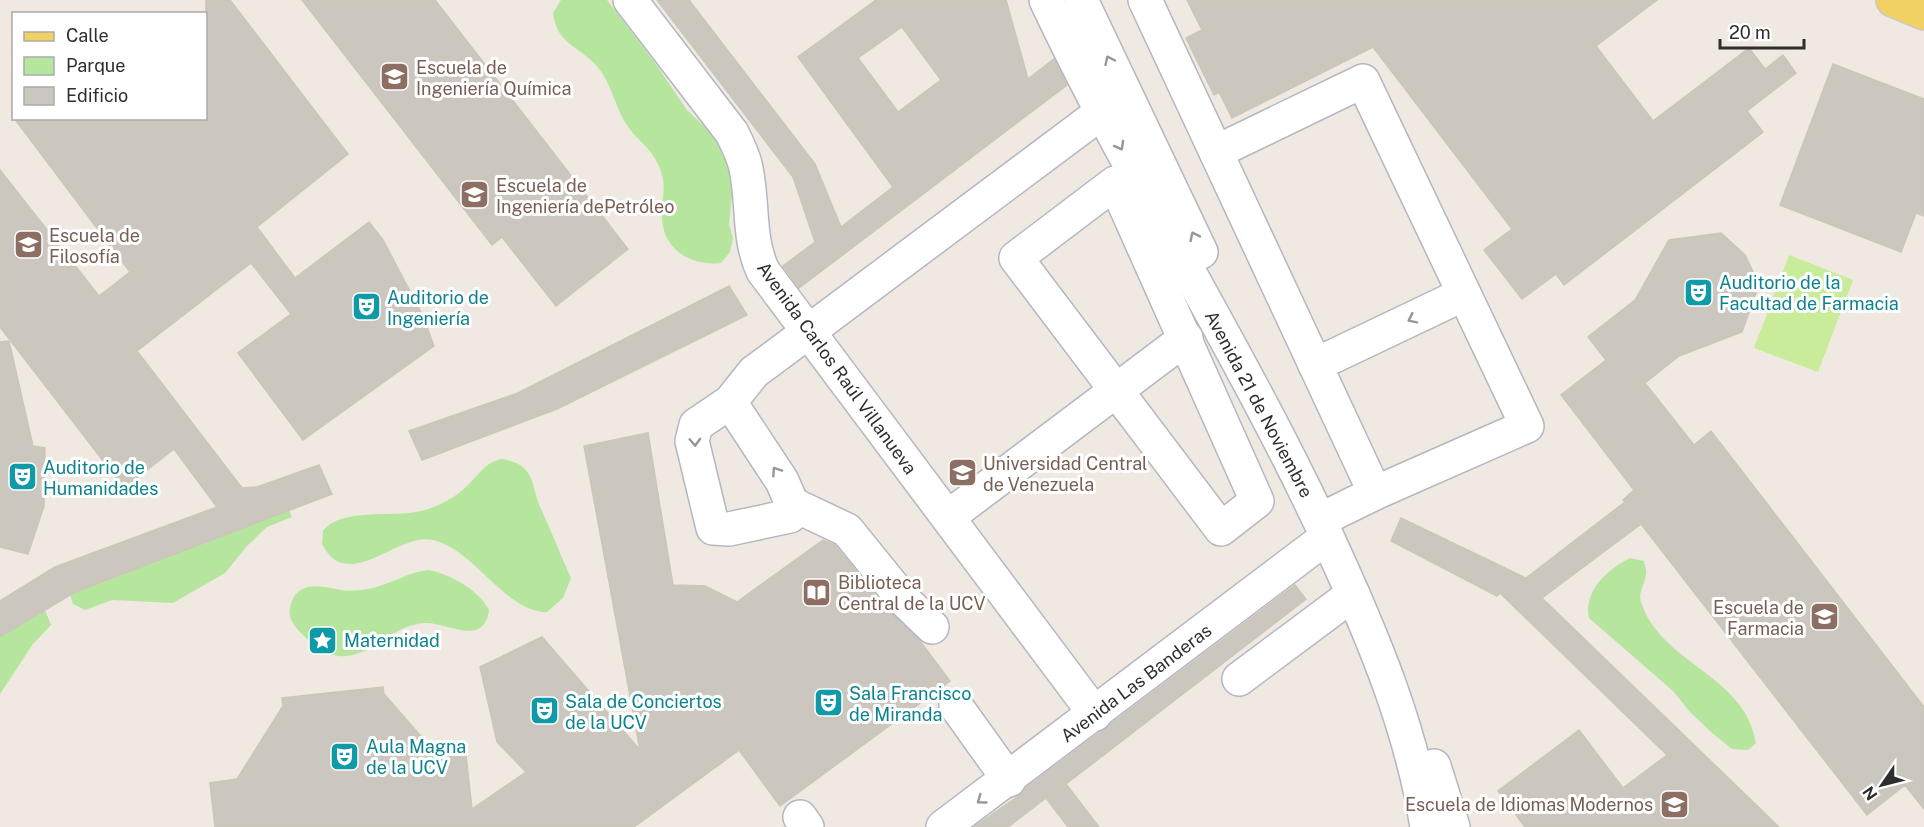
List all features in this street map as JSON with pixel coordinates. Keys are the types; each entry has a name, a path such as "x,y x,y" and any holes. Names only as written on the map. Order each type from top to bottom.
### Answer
{"main road":[{"path":"1893,0 1924,13"}],"lane":[{"name":"Avenida Carlos Raúl Villanueva","path":"630,0 732,133 746,169 756,255 780,296 1095,714"},
{"name":"Avenida 21 de Noviembre","path":"1046,0 1102,112 1325,524 1383,664 1409,741 1427,827"},
{"name":"Avenida 21 de Noviembre","path":"1081,0 1325,524 1392,661 1442,789 1453,827"},
{"path":"1145,0 1375,493"},
{"path":"1215,152 1363,81 1464,294 1315,365"},
{"path":"730,402 782,481 792,504 790,516 729,529 713,528 692,441 696,425 730,402 754,372 1102,112"},
{"path":"1115,183 1186,338 1257,501 1221,529 1016,258 1115,183"},
{"name":"Avenida Las Banderas","path":"943,827 1095,714 1325,524 1375,493 1527,426 1464,294"},
{"path":"948,517 1186,338"},
{"path":"792,504 847,530 903,599 932,627"},
{"path":"1239,679 1353,594"},
{"path":"956,706 1009,780"},
{"path":"1442,789 1472,827"}],"green space":[{"path":"561,0 607,0 687,110 708,130 726,155 733,185 729,225 733,238 730,252 721,263 690,259 674,248 668,240 662,219 664,188 659,166 627,125 601,71 563,38 555,23 553,13"},
{"path":"1789,255 1853,280 1818,372 1754,348"},
{"path":"502,459 513,462 527,471 571,578 563,598 547,612 532,610 518,602 462,555 433,540 419,540 404,544 374,558 359,563 345,564 333,558 322,544 323,531 342,519 354,516 409,513 445,502 466,487 486,466"},
{"path":"289,510 292,517 267,527 247,546 225,573 173,603 112,600 85,610 73,604 70,594"},
{"path":"1630,558 1644,561 1646,572 1641,600 1653,625 1685,657 1721,685 1737,701 1749,720 1756,743 1748,750 1732,749 1711,732 1690,712 1673,691 1589,618 1590,599 1599,582 1613,568"},
{"path":"429,570 446,575 463,584 478,596 489,610 486,621 480,628 472,631 425,623 413,625 361,652 338,656 327,653 312,643 291,619 291,604 295,596 306,588 362,590"},
{"path":"45,610 51,625 33,644 0,694 0,637"}],"building":[{"path":"206,0 230,0 348,154 257,227 295,278 369,222 383,240 423,316 434,346 303,440 238,353 291,314 251,263 137,351 242,488 257,487 319,465 332,494 75,592 0,637 0,601 55,567 217,507 174,449 124,488 0,327 0,170 99,296 130,272 16,120 207,120"},
{"path":"302,0 435,0 628,249 556,306 502,237 492,245"},
{"path":"657,0 689,0 815,164 841,227 893,187 798,57 876,0 1006,0 1028,79 1054,59 1067,85 799,288 783,266 815,242 793,177","holes":["902,27 941,80 898,112 858,58"]},
{"path":"1187,0 1657,0 1596,46 1653,121 1749,48 1765,69 1783,55 1796,73 1747,111 1763,132 1564,285 1556,274 1522,299 1484,250 1512,229 1373,47 1232,118 1219,92 1214,95 1186,38 1202,30"},
{"path":"1833,64 1924,99 1924,216 1916,213 1901,252 1780,205"},
{"path":"1721,233 1745,255 1759,284 1742,332 1679,356 1645,383 1694,445 1711,431 1924,707 1924,809 1905,785 1867,815 1641,524 1542,598 1779,827 1525,827 1498,791 1579,730 1623,788 1667,755 1500,593 1497,596 1391,541 1401,518 1526,578 1625,502 1623,500 1634,490 1561,395 1606,360 1588,337 1635,300 1669,240"},
{"path":"729,286 747,315 557,409 422,460 409,431 518,393"},
{"name":"Auditorio de Humanidades","path":"9,341 33,446 45,448 44,506 28,554 0,547 0,342"},
{"path":"648,433 673,585 705,586 737,602 823,540 835,545 889,611 920,641 950,681 780,806 739,750 634,827 215,827 210,783 237,779 283,706 282,698 383,687 384,694 440,758 466,755 472,809 526,772 497,742 480,667 542,637 640,750 584,446"},
{"path":"1295,585 1306,599 1066,784 1099,827 1068,827 1046,798 1008,827 974,827 1020,795 1026,788"}],"place":[{"name":"Escuela de Ingeniería Química","path":"395,77"},
{"name":"Escuela de Ingeniería dePetróleo","path":"475,195"},
{"name":"Escuela de Filosofía","path":"28,245"},
{"name":"Auditorio de la Facultad de Farmacia","path":"1698,292"},
{"name":"Auditorio de Ingeniería","path":"366,307"},
{"name":"Universidad Central de Venezuela","path":"962,473"},
{"name":"Auditorio de Humanidades","path":"22,477"},
{"name":"Biblioteca Central de la UCV","path":"817,592"},
{"name":"Escuela de Farmacia","path":"1825,617"},
{"name":"Maternidad","path":"323,640"},
{"name":"Sala Francisco de Miranda","path":"828,703"},
{"name":"Sala de Conciertos de la UCV","path":"544,711"},
{"name":"Aula Magna de la UCV","path":"345,756"},
{"name":"Escuela de Idiomas Modernos","path":"1674,804"}]}
